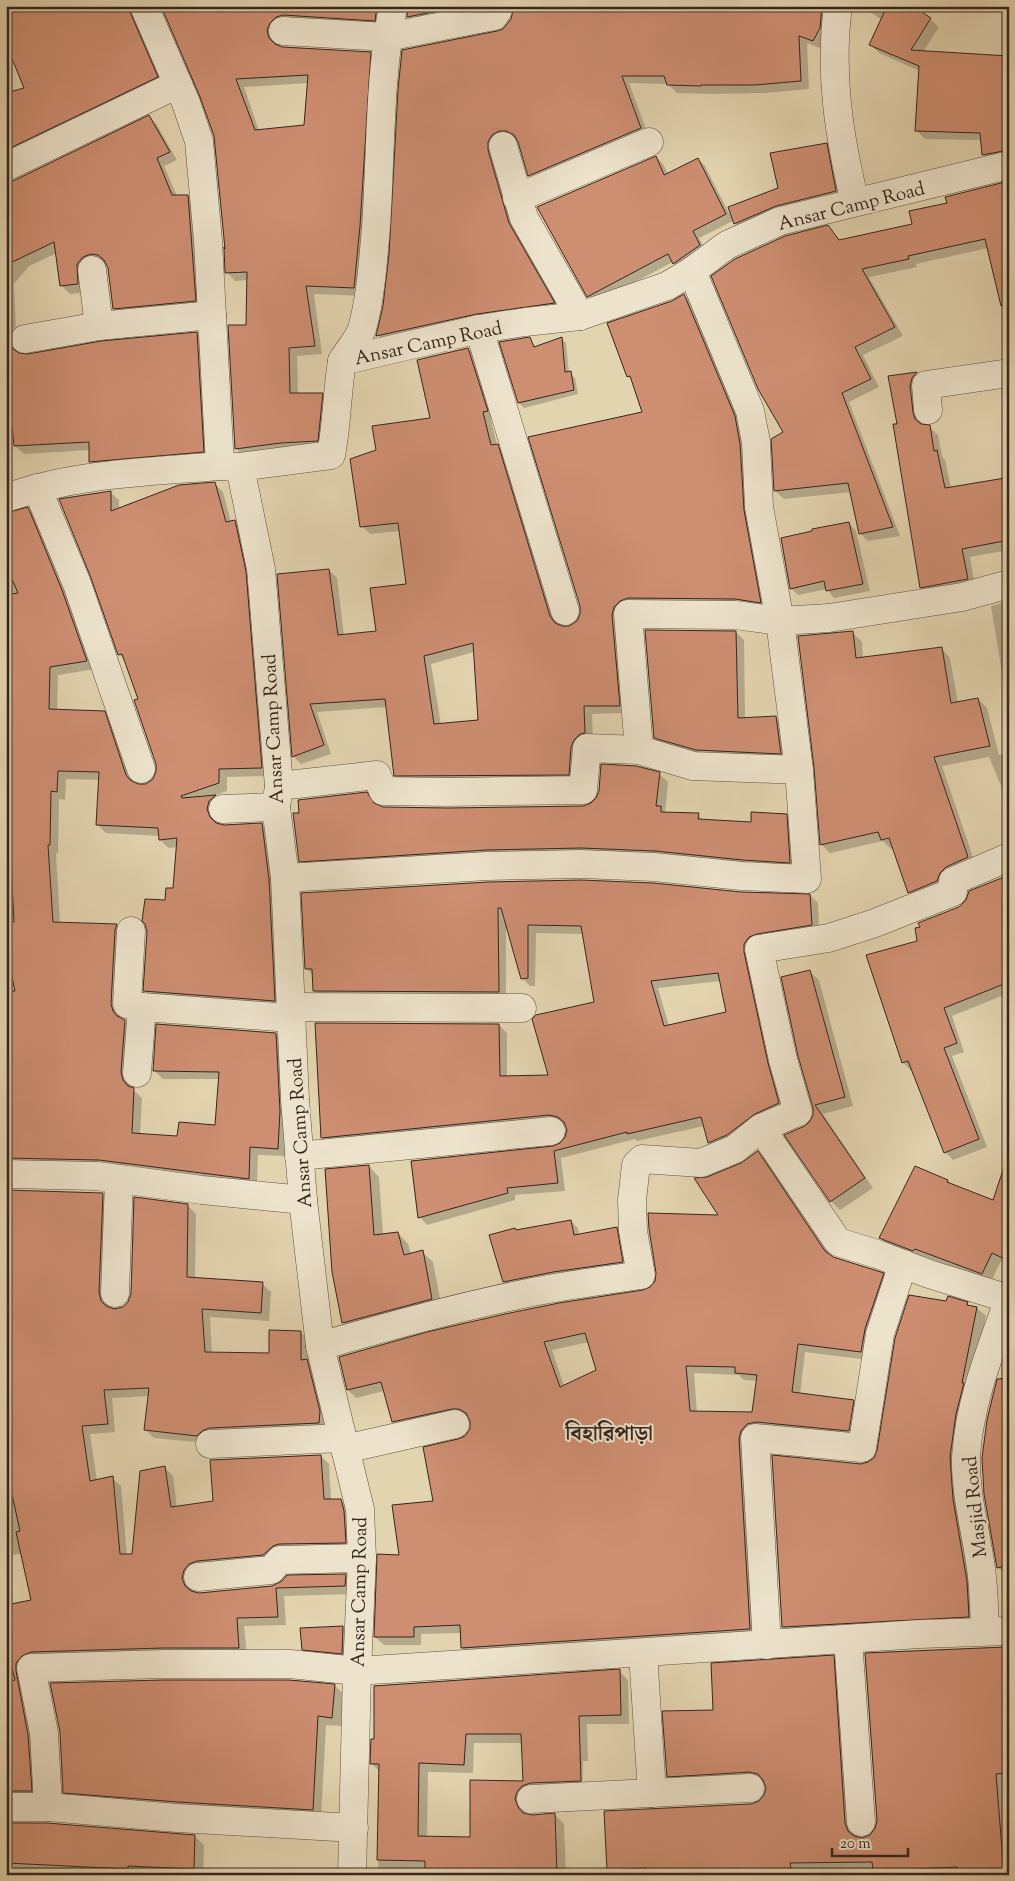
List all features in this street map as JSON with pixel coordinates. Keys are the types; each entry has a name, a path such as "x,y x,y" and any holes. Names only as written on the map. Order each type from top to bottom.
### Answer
{"street":[{"name":"Ansar Camp Road","path":"144,6 178,84 199,141 208,241 212,315 230,466 260,569 285,878 290,1012 303,1200 320,1346 360,1510 362,1558 352,1875"},
{"path":"342,361 361,330 372,272 378,192 381,95 387,37 393,6"},
{"path":"283,31 387,37 494,16 498,6"},
{"path":"838,6 834,39 836,101 845,161 855,202"},
{"path":"6,168 178,84"},
{"path":"517,198 648,142"},
{"path":"502,146 524,218 580,316"},
{"name":"Ansar Camp Road","path":"230,466 331,455 335,431 336,396 342,361 479,329 580,316 667,286 727,246 780,221 1009,165"},
{"path":"92,270 99,326"},
{"path":"285,878 487,866 581,864 742,876 807,878 799,770 780,621 760,507 756,442 750,411 692,271"},
{"path":"25,338 99,326 212,315"},
{"path":"479,329 565,611"},
{"path":"928,410 926,384 1009,373"},
{"path":"6,498 37,488 80,480 230,466"},
{"path":"37,488 77,584 141,769"},
{"path":"639,750 628,614 735,615 780,621 829,618 962,596 1009,584"},
{"path":"223,810 277,796 377,775 383,791 583,790 587,748 639,750 694,766 799,770"},
{"path":"320,1346 410,1320 484,1302 530,1292 641,1275 633,1231 632,1200 636,1165 642,1159 701,1163 735,1149 761,1128 798,1112 783,1060 759,949 829,938 875,923 953,892 953,881 1009,856"},
{"path":"131,930 127,1004 142,1007 290,1012 522,1008"},
{"path":"137,1073 142,1007"},
{"path":"761,1128 838,1242 929,1274 1009,1299"},
{"path":"299,1156 551,1131"},
{"path":"6,1174 97,1176 202,1190 303,1200"},
{"path":"115,1293 119,1178"},
{"path":"767,1645 755,1438 862,1448 880,1334 904,1264"},
{"name":"Masjid Road","path":"997,1631 981,1564 968,1486 966,1457 972,1415 986,1361 1009,1299"},
{"path":"210,1444 344,1443 455,1424"},
{"path":"198,1577 271,1570 280,1560 362,1558"},
{"path":"48,1807 44,1733 31,1668 162,1664 290,1664 357,1671 997,1631"},
{"path":"848,1639 862,1822"},
{"path":"643,1653 652,1793"},
{"path":"531,1799 750,1788"},
{"path":"6,1807 48,1807 177,1818 354,1828"}],"building":[{"path":"6,6 129,6 158,77 6,150 6,93 24,88 6,44"},
{"path":"161,6 377,6 375,21 283,15 276,17 270,23 267,30 269,38 275,44 282,47 371,52 360,226 354,288 306,286 315,346 289,348 290,393 323,393 318,441 281,443 235,449 228,325 246,325 247,272 225,273 224,247 225,249 214,136 200,97","holes":["308,75 304,125 255,130 236,79"]},
{"path":"408,6 463,6 407,17"},
{"path":"514,6 822,6 820,28 813,41 799,36 801,81 755,85 701,86 667,85 664,76 622,76 641,128 528,176 518,142 514,135 506,131 499,131 492,135 488,142 488,150 509,223 555,303 477,314 376,336 383,306 389,254 402,50 503,29 511,19"},
{"path":"887,6 913,6 931,18 911,50 1009,56 1009,150 982,155 980,133 915,131 919,66 869,45"},
{"path":"149,115 170,152 157,158 172,195 188,195 196,301 113,309 108,268 104,260 98,255 91,254 83,257 77,264 78,284 60,286 54,242 6,265 6,182 13,181"},
{"path":"827,143 836,191 776,206 734,224 728,207 778,188 770,153"},
{"path":"656,156 664,175 698,158 726,214 693,231 700,245 673,264 668,254 587,297 537,207"},
{"path":"1009,181 1009,305 1001,306 985,239 908,256 909,259 862,269 895,327 855,347 871,379 842,393 893,527 859,534 848,483 774,491 771,439 783,432 758,389 711,276 735,259 785,236 828,225 839,240 912,224 909,211 947,203 945,197"},
{"path":"684,294 735,416 740,444 744,510 761,603 735,599 628,598 620,601 614,607 612,615 620,706 584,706 585,733 580,734 574,740 571,747 569,775 394,776 385,699 310,704 324,745 292,757 277,574 329,569 338,635 376,631 370,588 406,584 398,523 360,527 350,459 376,450 372,426 430,418 417,360 468,348 488,411 483,412 491,445 498,444 550,616 555,623 569,626 577,621 580,614 580,606 528,437 642,412 630,376 627,377 607,323 672,301","holes":["473,643 478,720 434,724 424,656"]},
{"path":"197,332 204,452 89,462 89,442 14,446 12,426 6,427 6,343 10,343 13,349 19,353 28,354 101,341"},
{"path":"530,337 534,347 562,337 565,372 571,371 574,390 518,403 499,342"},
{"path":"917,372 912,378 910,386 913,412 915,419 921,424 930,425 934,451 937,450 945,488 1005,478 1009,498 1009,540 962,549 968,579 920,588 893,424 897,424 888,376"},
{"path":"215,482 226,522 235,520 246,571 262,768 219,769 219,783 181,796 182,798 216,795 209,801 207,809 210,817 216,823 224,825 262,823 269,879 275,1001 143,991 147,932 142,921 145,899 165,900 166,888 173,888 177,838 159,840 158,828 96,825 99,772 58,771 57,792 51,791 50,845 48,845 53,922 117,924 115,930 111,1004 117,1016 125,1020 121,1072 123,1080 128,1086 134,1088 132,1133 177,1136 179,1122 215,1125 219,1072 153,1071 156,1024 276,1033 280,1111 278,1149 250,1147 249,1179 99,1160 6,1158 6,992 15,991 6,950 6,924 14,922 10,844 6,844 6,595 18,593 6,565 6,513 28,507 62,590 87,661 50,667 49,709 105,711 126,775 130,780 138,784 146,784 153,779 156,764 134,700 138,699 122,654 118,655 91,578 59,499 111,491 111,511 179,485"},
{"path":"849,522 863,584 826,591 824,581 790,589 781,538 812,531 812,529"},
{"path":"645,630 736,631 738,718 776,716 781,754 696,750 654,738"},
{"path":"853,631 856,658 942,647 951,703 978,698 990,746 934,757 968,857 946,867 940,873 937,881 908,893 889,838 881,840 878,832 820,845 814,768 798,636"},
{"path":"601,764 636,766 660,772 656,806 661,806 661,812 699,813 698,819 751,822 751,812 787,814 790,863 655,851 581,848 486,850 299,862 293,813 299,813 298,800 367,792 374,803 383,807 583,806 591,803 599,791"},
{"path":"1009,875 1009,982 944,1008 957,1043 944,1048 979,1139 944,1153 908,1061 902,1063 866,955 917,941 915,928 920,927 918,923 959,907 966,900 969,891"},
{"path":"581,880 653,883 741,892 810,894 812,925 757,934 749,937 744,944 744,952 768,1063 779,1103 755,1114 727,1135 708,1143 701,1117 627,1134 627,1132 554,1151 558,1183 507,1188 508,1193 418,1218 411,1161 553,1146 560,1143 565,1137 567,1130 564,1122 558,1117 549,1115 321,1138 315,1023 499,1024 500,1076 548,1075 532,1019 536,1015 594,1002 581,926 528,925 528,978 521,979 501,908 498,908 499,992 313,991 312,969 305,969 301,893 488,882","holes":["718,973 726,1012 664,1026 651,981"]},
{"path":"810,970 845,1097 815,1105 865,1178 830,1202 784,1135 805,1126 813,1115 813,1108 798,1056 781,977"},
{"path":"758,1151 825,1251 833,1257 884,1273 865,1329 861,1352 798,1344 792,1392 854,1400 849,1431 756,1422 747,1424 741,1431 739,1439 750,1629 461,1648 460,1625 414,1627 414,1637 374,1637 377,1554 399,1555 392,1505 433,1501 423,1447 465,1436 470,1429 470,1421 466,1413 459,1409 452,1409 392,1422 381,1382 347,1390 339,1357 427,1332 505,1314 559,1303 643,1290 650,1287 655,1281 656,1273 648,1213 718,1215 694,1178 707,1177 741,1163","holes":["585,1333 596,1370 560,1387 544,1342","686,1366 735,1367 735,1373 757,1375 752,1412 690,1411"]},
{"path":"1005,1164 1009,1164 1009,1261 992,1253 982,1274 879,1238 915,1166 948,1180 947,1182 993,1200"},
{"path":"369,1165 374,1235 398,1232 404,1255 423,1250 432,1299 342,1323 332,1272 325,1169"},
{"path":"6,1190 103,1193 99,1292 101,1301 106,1306 114,1309 123,1307 128,1302 131,1294 134,1197 188,1204 187,1277 263,1282 261,1313 202,1309 205,1352 269,1353 269,1330 301,1331 301,1360 307,1359 320,1411 319,1423 209,1428 197,1436 144,1430 149,1388 104,1390 108,1424 82,1426 90,1481 113,1476 120,1554 132,1554 140,1471 165,1466 171,1507 213,1501 210,1460 321,1455 324,1499 341,1499 344,1511 346,1543 279,1544 273,1546 263,1555 197,1561 189,1564 184,1570 182,1578 185,1586 191,1591 199,1593 272,1586 282,1581 287,1575 346,1574 345,1586 276,1588 278,1617 237,1618 239,1648 31,1652 22,1656 16,1663 16,1671 28,1735 32,1791 6,1791 6,1682 15,1680 6,1644 6,1605 31,1600 16,1532 20,1531 6,1467"},
{"path":"571,1220 574,1235 617,1227 623,1262 553,1272 503,1282 489,1235 515,1228 516,1230"},
{"path":"909,1295 946,1301 948,1296 968,1302 967,1305 977,1307 962,1383 964,1383 956,1414 950,1457 953,1499 967,1581 969,1617 782,1627 772,1455 861,1464 874,1458 877,1450 895,1338"},
{"path":"1009,1378 1009,1565 997,1568 984,1494 982,1458 987,1420 997,1379"},
{"path":"343,1626 342,1654 302,1650 300,1628"},
{"path":"1005,1647 1005,1729 1009,1773 996,1774 1004,1875 958,1875 957,1867 873,1871 872,1862 790,1863 792,1875 740,1875 739,1869 647,1873 646,1868 607,1870 604,1811 751,1804 759,1801 764,1795 766,1788 763,1780 758,1774 750,1772 667,1777 662,1711 713,1710 711,1663 834,1655 845,1823 848,1831 854,1836 862,1838 870,1835 877,1821 865,1653"},
{"path":"620,1669 621,1715 579,1716 581,1781 530,1783 522,1786 517,1792 515,1799 523,1813 532,1815 555,1813 557,1875 425,1875 425,1861 377,1860 379,1764 370,1764 371,1739 374,1739 374,1686","holes":["466,1734 521,1734 523,1781 470,1780 470,1837 418,1836 419,1763 464,1765"]},
{"path":"163,1680 289,1680 335,1684 332,1718 318,1716 313,1810 63,1793 60,1732 50,1683"},
{"path":"6,1823 47,1823 195,1835 194,1869 128,1866 128,1869 6,1863"}],"district":[{"name":"বিহারিপাড়া","path":"609,1433"}]}
